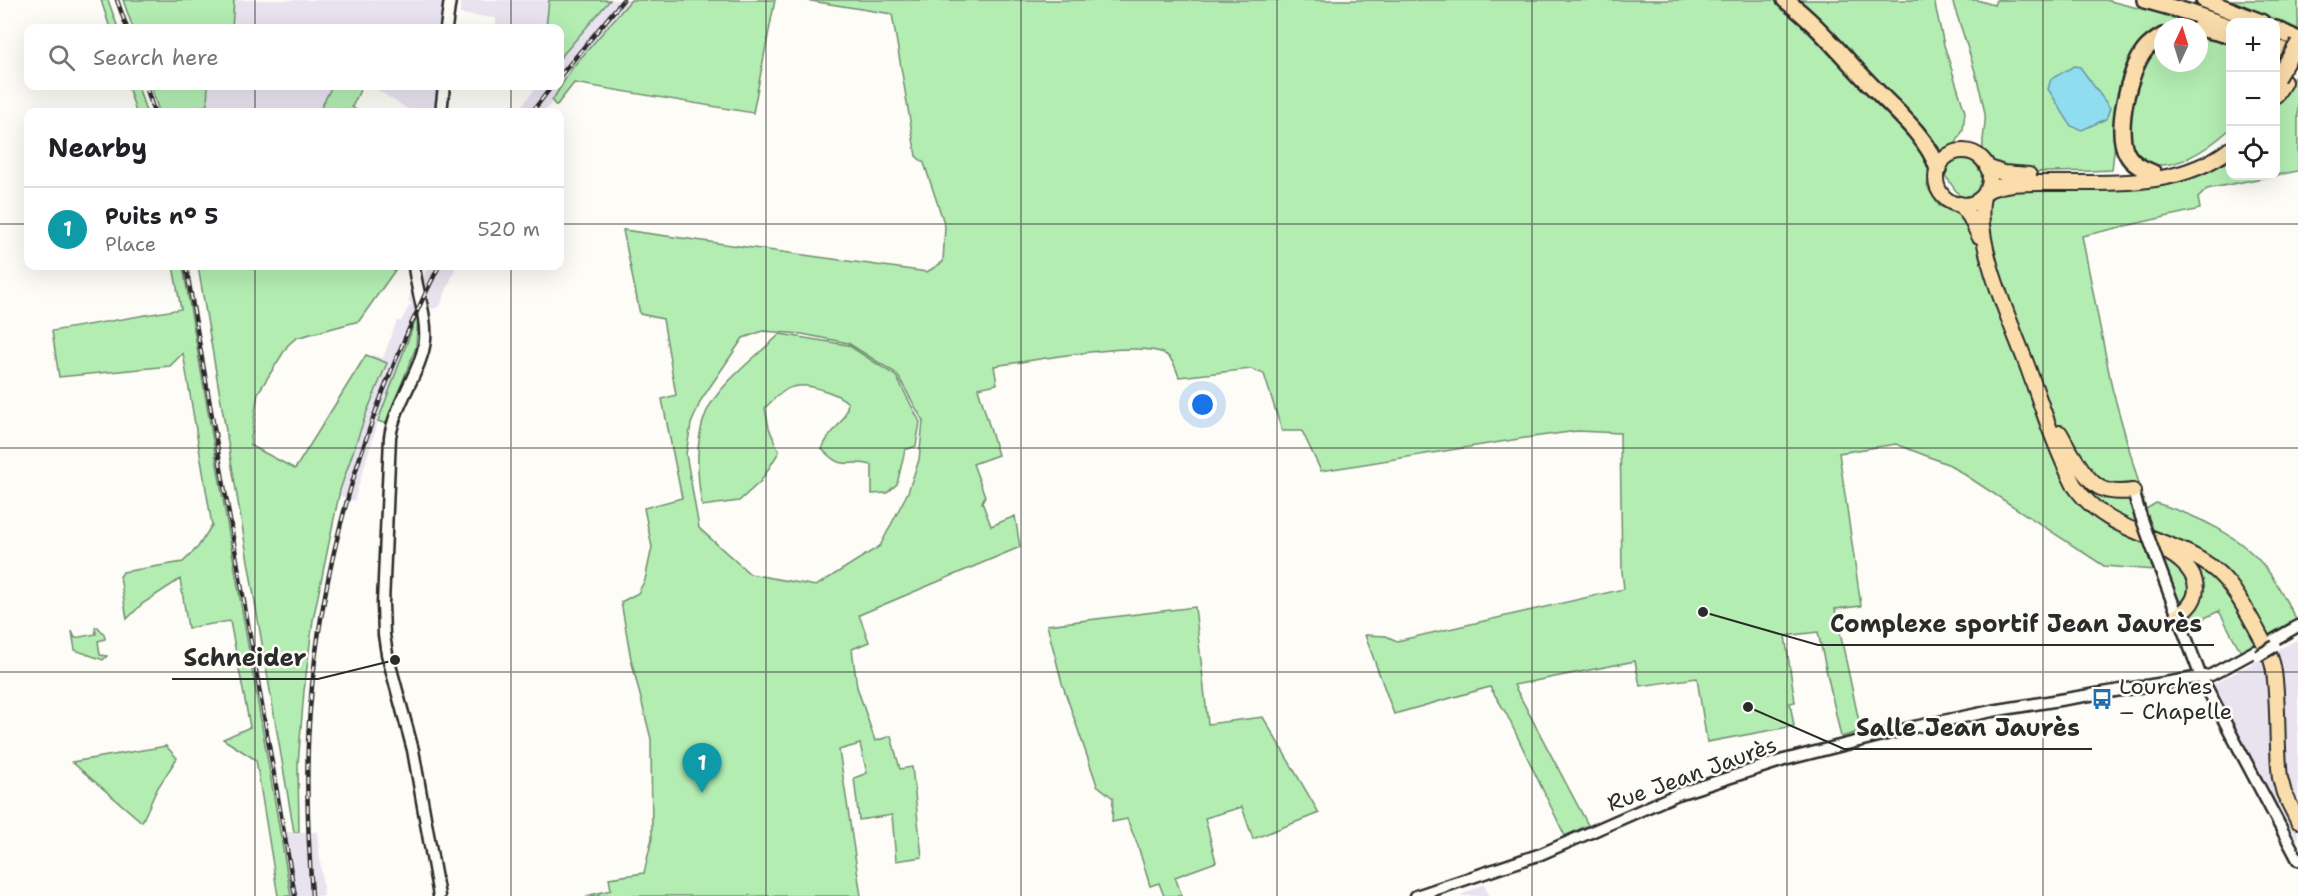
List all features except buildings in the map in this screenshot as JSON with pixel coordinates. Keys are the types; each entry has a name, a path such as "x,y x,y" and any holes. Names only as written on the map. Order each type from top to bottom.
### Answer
{"highway":[{"path":"1785,0 1812,23 1911,128 1932,153 1938,169"},
{"path":"2145,0 2226,26"},
{"path":"2204,0 2251,18"},
{"path":"2208,30 2226,35"},
{"path":"2280,31 2298,41"},
{"path":"2153,172 2143,169 2129,158 2123,146 2121,131 2129,89 2139,60 2148,46 2154,42"},
{"path":"2280,49 2298,57"},
{"path":"2280,56 2298,63"}],"main road":[{"path":"2280,78 2298,41"},
{"path":"2280,79 2298,57"},
{"path":"1987,167 2003,173 2024,175 2153,172 2175,169 2197,161 2226,143"},
{"path":"1990,260 1982,218 1984,194 1990,177 1987,167 1978,156 1962,152 1949,156 1938,169 1936,179 1940,192 1947,200 1960,204 1974,202 1984,194 2014,184 2160,179 2199,168 2226,151"},
{"path":"1960,204 1974,224 1990,260 2069,476 2089,504 2104,516 2119,525 2181,549 2207,562 2226,579 2239,597 2271,659 2280,778 2284,793 2298,821"},
{"path":"2025,360 2063,439 2090,482 2108,491 2133,491"},
{"path":"2043,409 2056,462 2065,486 2078,504 2108,529 2171,554 2190,570 2195,584 2193,602 2189,608 2177,616"}],"street":[{"path":"447,24 450,0"},
{"path":"453,24 456,0"},
{"path":"441,108 444,90"},
{"path":"415,270 425,341 392,425 383,604 386,648 412,750 439,896"},
{"path":"2133,491 2177,616 2203,680 2298,860"},
{"path":"2274,644 2298,626"},
{"path":"2274,644 2298,633"},
{"name":"Rue Jean Jaurès","path":"1416,896 1541,854 1672,796 1784,760 1950,719 2048,700 2203,680 2274,644"}],"shaded area":[{"path":"234,0 444,0 441,24 232,24"},
{"path":"461,0 549,0 546,24 496,24 496,18 460,14"},
{"path":"607,0 638,0 564,87 564,52"},
{"path":"208,90 330,90 321,108 196,108 207,105"},
{"path":"377,90 436,90 433,108 407,108"},
{"path":"534,90 561,90 547,108 520,108"},
{"path":"426,270 454,270 440,306 433,309 426,304 417,320 378,421 354,501 332,493 365,386 372,355 383,358 397,321 401,321 411,303 408,301 411,293 415,297"},
{"path":"2298,639 2298,842 2212,685"},
{"path":"280,832 317,832 324,896 291,896"},
{"path":"1484,884 1489,896 1459,896"}],"green space":[{"path":"101,0 108,0 117,24 109,24"},
{"path":"123,0 234,0 232,24 132,24"},
{"path":"549,0 610,0 564,53 564,24 546,24"},
{"path":"631,0 775,0 753,113 574,83 556,106 552,101 559,90 564,90 564,81 572,68"},
{"path":"805,0 1934,0 1944,45 1965,112 1963,130 1956,143 1944,150 1931,165 1927,186 1939,206 1957,212 1968,229 1987,220 1987,200 1992,194 2000,191 2094,189 2157,184 2198,174 2226,159 2226,180 2253,180 2207,189 2198,198 2200,209 2082,236 2112,388 2146,509 2156,503 2203,521 2232,537 2257,558 2268,571 2296,619 2241,652 2219,611 2186,627 2167,571 2104,566 1950,465 1896,444 1839,453 1861,606 1835,609 1861,731 1841,737 1818,632 1785,636 1795,702 1790,703 1794,726 1707,742 1697,678 1640,686 1635,661 1514,685 1588,825 1565,836 1506,713 1490,687 1394,714 1365,635 1386,636 1397,641 1624,589 1620,433 1577,431 1321,471 1302,431 1282,431 1264,374 1251,369 1179,377 1172,361 1165,354 1151,350 1132,349 1082,353 994,366 997,384 978,388 998,455 973,464 985,496 982,502 991,526 1015,516 1020,547 859,615 869,642 852,649 857,687 875,741 891,736 900,769 912,767 922,857 896,861 892,815 859,820 854,778 867,773 860,744 839,750 861,896 586,896 611,890 609,878 644,873 652,838 651,739 631,659 621,602 638,593 645,580 652,547 644,508 682,498 662,399 676,395 663,319 640,314 623,230 927,272 943,262 945,226 924,163 916,156 892,14","holes":["763,331 802,334 848,343 897,374 923,421 919,460 908,492 880,546 816,586 750,574 699,528 686,454 691,424 701,400 743,338"]},
{"path":"1952,0 1977,0 1994,5 1996,0 2106,0 2177,18 2154,18 2154,33 2144,42 2117,125 2112,170 2067,172 2013,170 1990,162 1984,152 1985,114"},
{"path":"2231,0 2298,0 2298,29 2280,21 2280,18 2273,18"},
{"path":"2208,37 2226,40 2226,132 2200,152 2176,163 2151,164 2140,158 2130,146 2127,136 2129,115 2136,87 2147,60 2154,52 2154,72 2208,72"},
{"path":"2298,71 2298,171 2280,174 2280,101"},
{"path":"129,90 139,90 145,108 135,108"},
{"path":"152,90 208,90 207,105 196,108 158,108"},
{"path":"330,90 360,90 353,108 321,108"},
{"path":"1959,158 1973,161 1982,173 1980,188 1972,195 1961,198 1944,174 1949,164"},
{"path":"174,270 184,270 291,896 278,896 256,760 223,739 250,727 230,621 188,628 180,579 142,604 127,619 120,577 123,572 183,562 198,547 212,525 183,353 170,366 59,377 52,331 181,309"},
{"path":"199,270 395,270 359,321 296,338 288,345 258,393 250,445 295,469 366,355 387,363 366,414 340,490 313,620 298,764 299,832 294,832"},
{"path":"418,313 416,347 386,424 378,421"},
{"path":"780,334 848,345 896,376 920,422 916,446 905,450 897,484 887,493 872,494 872,465 841,463 835,461 822,449 843,418 848,403 830,392 798,386 785,390 765,408 769,428 779,452 761,481 739,501 702,506 698,447 706,413 729,381"},
{"path":"1195,607 1208,724 1263,717 1319,813 1253,839 1242,807 1205,818 1216,862 1175,877 1182,896 1164,896 1159,883 1150,886 1127,819 1112,822 1113,798 1097,785 1062,683 1047,625"},
{"path":"95,627 98,627 104,634 105,639 98,641 100,655 107,656 103,660 75,650 72,631 75,638 96,634"},
{"path":"166,746 177,758 157,789 142,822 72,762"}],"water":[{"path":"2074,66 2080,67 2110,108 2106,119 2082,130 2071,126 2048,89 2051,79"}],"railway":[{"path":"117,0 126,24"},
{"path":"564,71 623,0"},
{"path":"147,90 153,108"},
{"path":"535,108 549,90"},
{"path":"187,270 295,896"},
{"path":"312,896 309,849 308,732 316,651 325,594 353,481 371,426 391,372 437,270"}],"place":[{"name":"Complexe sportif Jean Jaurès","path":"1703,612"},
{"name":"Schneider","path":"395,660"},
{"name":"Lourches – Chapelle","path":"2102,699"},
{"name":"Salle Jean Jaurès","path":"1748,707"},
{"name":"Puits n° 5","path":"702,793"}]}
